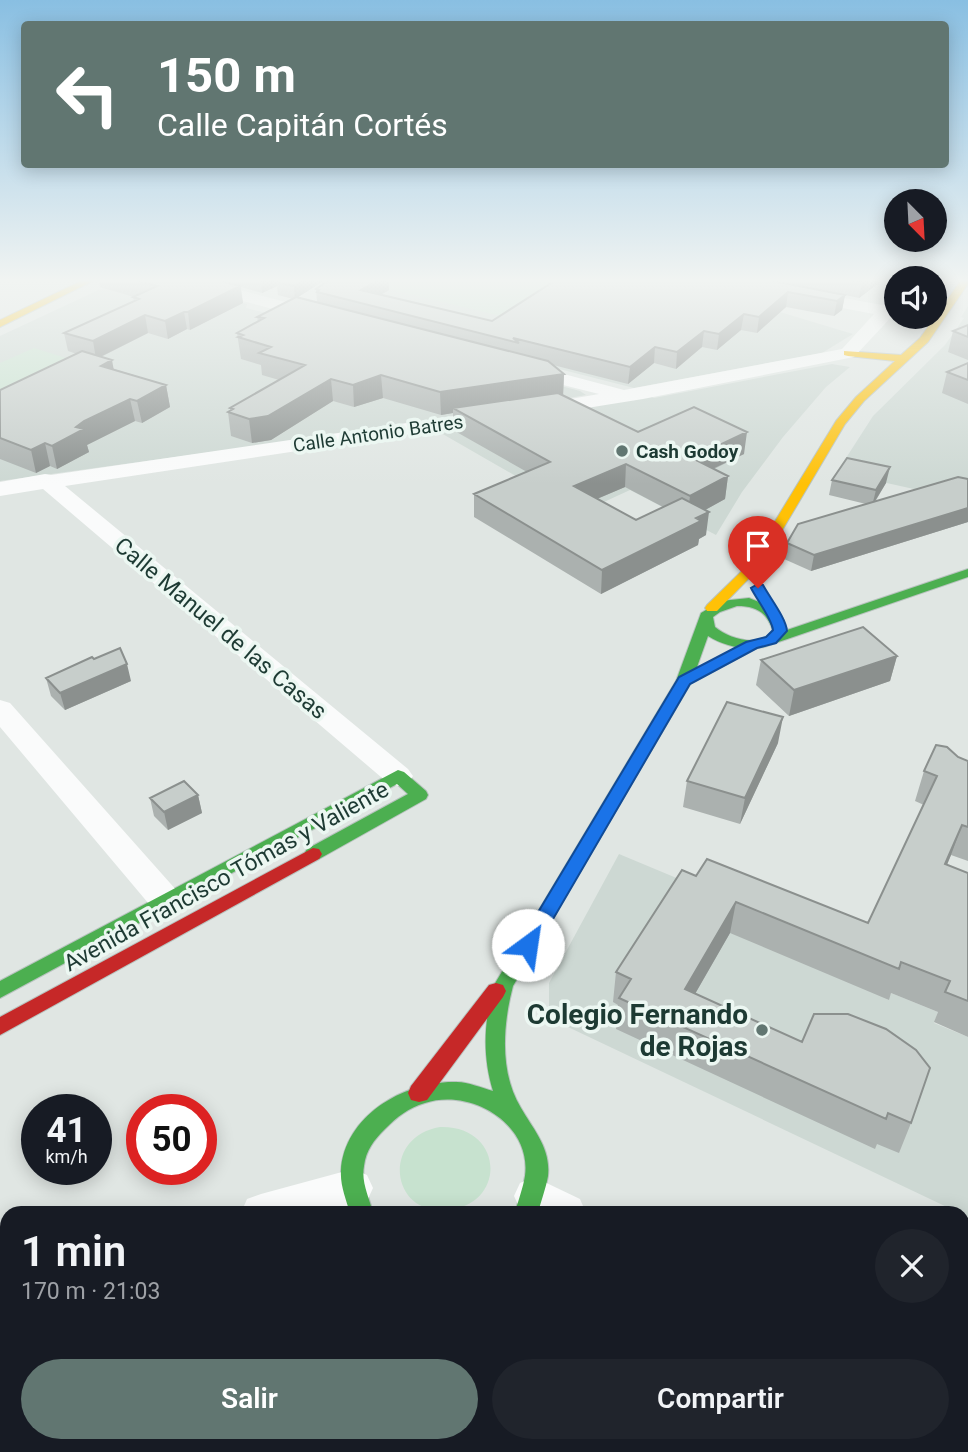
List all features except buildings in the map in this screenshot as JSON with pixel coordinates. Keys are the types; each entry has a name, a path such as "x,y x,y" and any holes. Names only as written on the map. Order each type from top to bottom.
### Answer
{"main road":[{"path":"542,1206 536,1150 526,1130 512,1112 496,1076 491,1032 495,1007 504,985 684,681 709,616 754,566 840,423 860,399 915,348"},
{"path":"843,355 906,359"},
{"path":"843,355 869,365 884,378"},
{"path":"754,566 758,588 775,611 780,625 775,637"},
{"path":"684,681 752,645 968,573"},
{"path":"709,616 725,603 741,602 775,611"},
{"path":"709,616 712,633 722,639 752,645"},
{"name":"Avenida Francisco Tómas y Valiente","path":"0,990 398,776 420,795 0,1027"},
{"path":"419,1093 517,964"},
{"path":"350,1205 355,1157 368,1129 390,1107 419,1093 442,1088 472,1091 493,1099 512,1112"}],"street":[{"path":"843,355 850,348"},
{"name":"Calle Antonio Batres","path":"0,489 45,480 643,393 843,355"},
{"path":"510,366 615,393 643,393"},
{"name":"Calle Manuel de las Casas","path":"45,480 398,776"},
{"path":"0,709 166,901"}],"shaded area":[{"path":"0,348 409,348 580,391 586,395 452,419 0,481"},
{"path":"476,348 831,348 822,353 634,388"},
{"path":"942,348 968,348 968,501 837,472 873,416"},
{"name":"Cash Godoy","path":"832,364 850,367 826,387 783,437 742,492 716,535 630,490 580,513 434,429 650,396 654,398"},
{"name":"Colegio Fernando de Rojas","path":"619,854 859,954 888,1000 891,993 938,1012 934,1023 968,1037 968,1206 945,1206 549,1018 549,983"}],"green space":[{"path":"34,348 85,364 0,405 0,363"},
{"path":"440,1127 461,1130 477,1138 486,1151 490,1166 488,1181 481,1195 463,1206 423,1206 414,1201 404,1189 400,1174 401,1159 408,1145 421,1134"}],"traffic: fast":[{"path":"775,637 780,631 776,619 760,605 749,602 726,604 706,616 708,628 719,637 738,643 759,644 968,573"},
{"path":"512,1113 500,1081 495,1050 496,1018 504,985 684,681 706,623"},
{"path":"0,990 398,776 420,795 313,854"},
{"path":"360,1206 352,1171 356,1153 367,1132 394,1106 426,1093 459,1091 490,1099 515,1117 532,1143 537,1175 528,1206"}],"traffic: slow":[{"path":"712,608 754,566 840,423 860,399 916,348"},
{"path":"848,353 906,359"}],"traffic: jam":[{"path":"684,681 752,645"},
{"path":"0,1027 313,854"},
{"path":"419,1093 496,991"}],"place":[{"name":"Cash Godoy","path":"622,451"},
{"name":"Colegio Fernando de Rojas","path":"762,1030"}],"route":[{"path":"528,945 684,681 752,645 771,640 780,631 779,621 769,610 758,588"}]}
